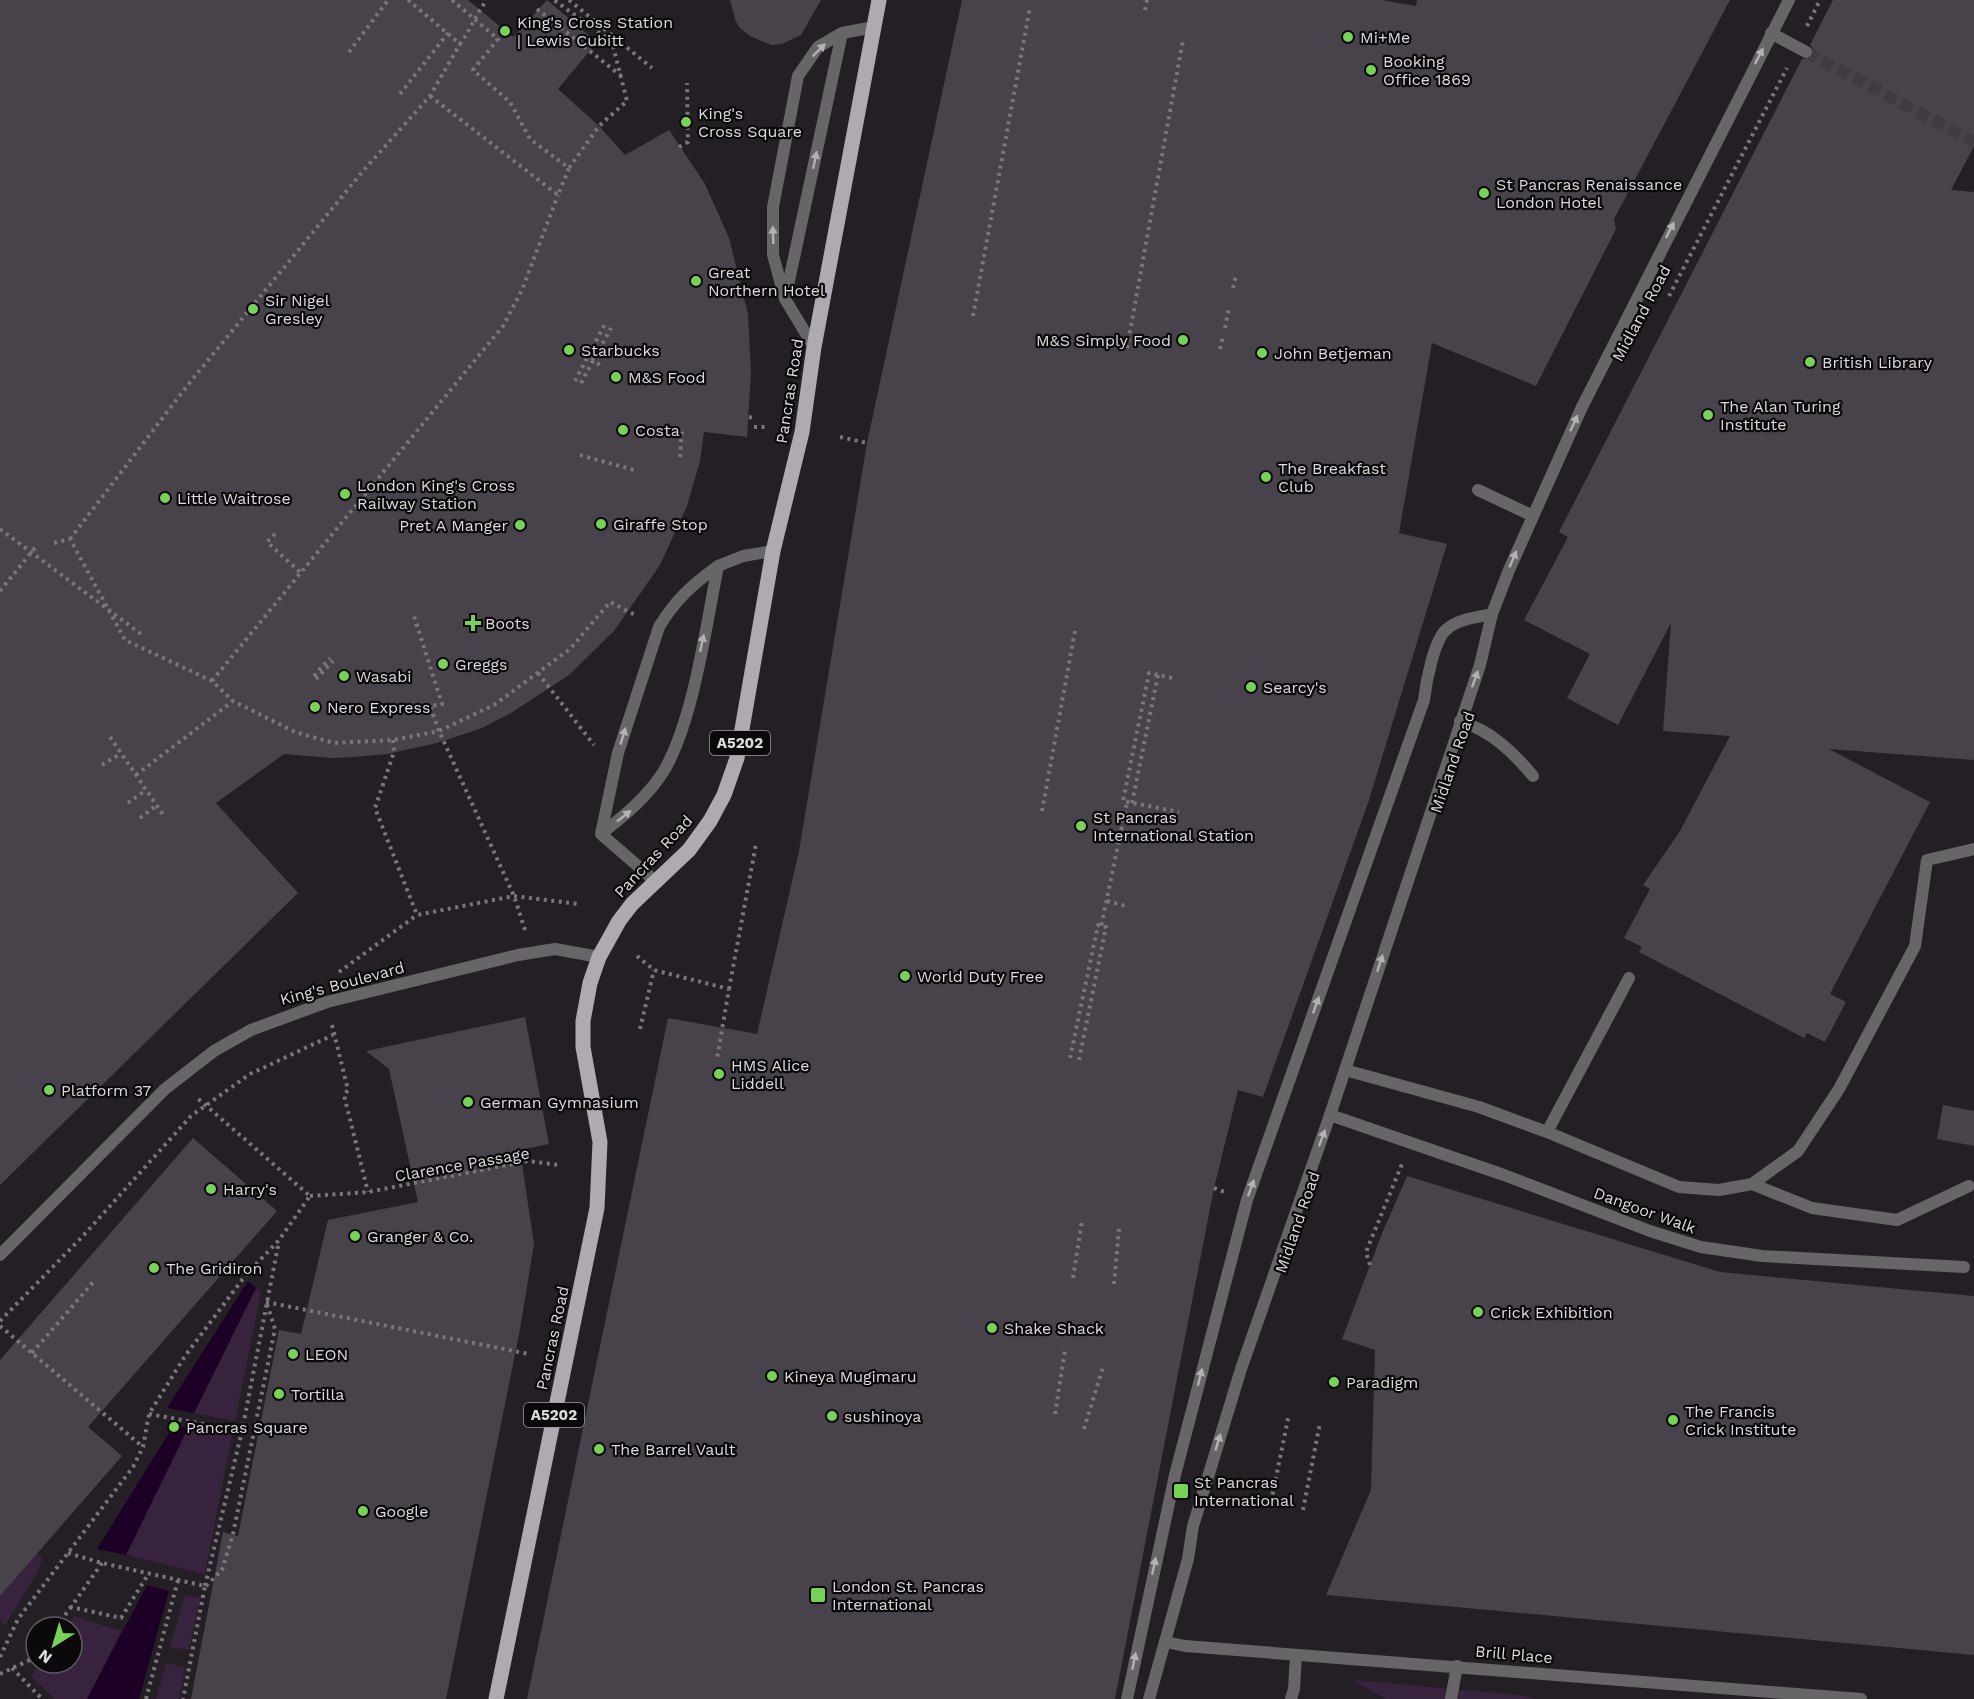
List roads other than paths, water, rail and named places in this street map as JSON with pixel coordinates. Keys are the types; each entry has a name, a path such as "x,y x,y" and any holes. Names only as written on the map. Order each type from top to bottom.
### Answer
{"main road":[{"name":"Pancras Road","path":"496,1699 597,1209 600,1142 583,1047 585,1004 599,957 619,921 700,836 716,810 730,780 742,736 773,551 802,432 814,347 879,0"}],"street":[{"name":"Midland Road","path":"1149,1699 1188,1559 1193,1526 1241,1369 1330,1115 1485,649 1492,614 1531,515 1609,349 1789,0"},
{"path":"814,347 785,299 773,255 772,225 798,76 819,47 842,33 874,27"},
{"path":"785,299 842,33"},
{"path":"1771,33 1802,49"},
{"path":"1478,490 1531,515"},
{"path":"601,834 618,753 660,627 670,609 688,588 718,566 743,556 773,551"},
{"path":"601,834 636,807 664,770 680,737 718,566"},
{"path":"1127,1699 1175,1475 1247,1200 1424,700 1427,674 1445,630 1492,614"},
{"path":"1460,721 1481,728 1515,754 1533,776"},
{"path":"601,834 655,881"},
{"path":"1345,1070 1479,1107 1547,1132 1679,1187 1719,1190 1752,1184 1798,1151 1845,1079 1915,946 1927,860 1974,849"},
{"name":"King's Boulevard","path":"0,1255 176,1079 214,1051 251,1030 279,1017 327,1002 518,955 555,950 599,957"},
{"path":"1547,1132 1629,978"},
{"name":"Dangoor Walk","path":"1330,1115 1504,1174 1650,1231 1701,1247 1762,1256 1969,1269"},
{"path":"1752,1184 1812,1208 1897,1220 1970,1186"},
{"name":"Brill Place","path":"1166,1642 1185,1646 1861,1699"},
{"path":"1291,1699 1294,1689 1296,1655"},
{"path":"1451,1699 1457,1666"}],"tunnel":[{"path":"1806,52 1974,142"}],"place":[{"name":"King's Cross Station | Lewis Cubitt","path":"505,31"},
{"name":"Mi+Me","path":"1348,37"},
{"name":"Booking Office 1869","path":"1371,70"},
{"name":"King's Cross Square","path":"686,122"},
{"name":"St Pancras Renaissance London Hotel","path":"1484,193"},
{"name":"Great Northern Hotel","path":"696,281"},
{"name":"Sir Nigel Gresley","path":"253,309"},
{"name":"M&S Simply Food","path":"1183,340"},
{"name":"Starbucks","path":"569,350"},
{"name":"John Betjeman","path":"1262,353"},
{"name":"British Library","path":"1810,362"},
{"name":"M&S Food","path":"616,377"},
{"name":"The Alan Turing Institute","path":"1708,415"},
{"name":"Costa","path":"623,430"},
{"name":"The Breakfast Club","path":"1266,477"},
{"name":"London King's Cross Railway Station","path":"345,494"},
{"name":"Little Waitrose","path":"165,498"},
{"name":"Giraffe Stop","path":"601,524"},
{"name":"Pret A Manger","path":"520,525"},
{"name":"Boots","path":"473,623"},
{"name":"Greggs","path":"443,664"},
{"name":"Wasabi","path":"344,676"},
{"name":"Searcy's","path":"1251,687"},
{"name":"Nero Express","path":"315,707"},
{"name":"St Pancras International Station","path":"1081,826"},
{"name":"World Duty Free","path":"905,976"},
{"name":"HMS Alice Liddell","path":"719,1074"},
{"name":"Platform 37","path":"49,1090"},
{"name":"German Gymnasium","path":"468,1102"},
{"name":"Harry's","path":"211,1189"},
{"name":"Granger & Co.","path":"355,1236"},
{"name":"The Gridiron","path":"154,1268"},
{"name":"Crick Exhibition","path":"1478,1312"},
{"name":"Shake Shack","path":"992,1328"},
{"name":"LEON","path":"293,1354"},
{"name":"Kineya Mugimaru","path":"772,1376"},
{"name":"Paradigm","path":"1334,1382"},
{"name":"Tortilla","path":"279,1394"},
{"name":"sushinoya","path":"832,1416"},
{"name":"The Francis Crick Institute","path":"1673,1420"},
{"name":"Pancras Square","path":"174,1427"},
{"name":"The Barrel Vault","path":"599,1449"},
{"name":"St Pancras International","path":"1181,1491"},
{"name":"Google","path":"363,1511"},
{"name":"London St. Pancras International","path":"818,1595"}]}
